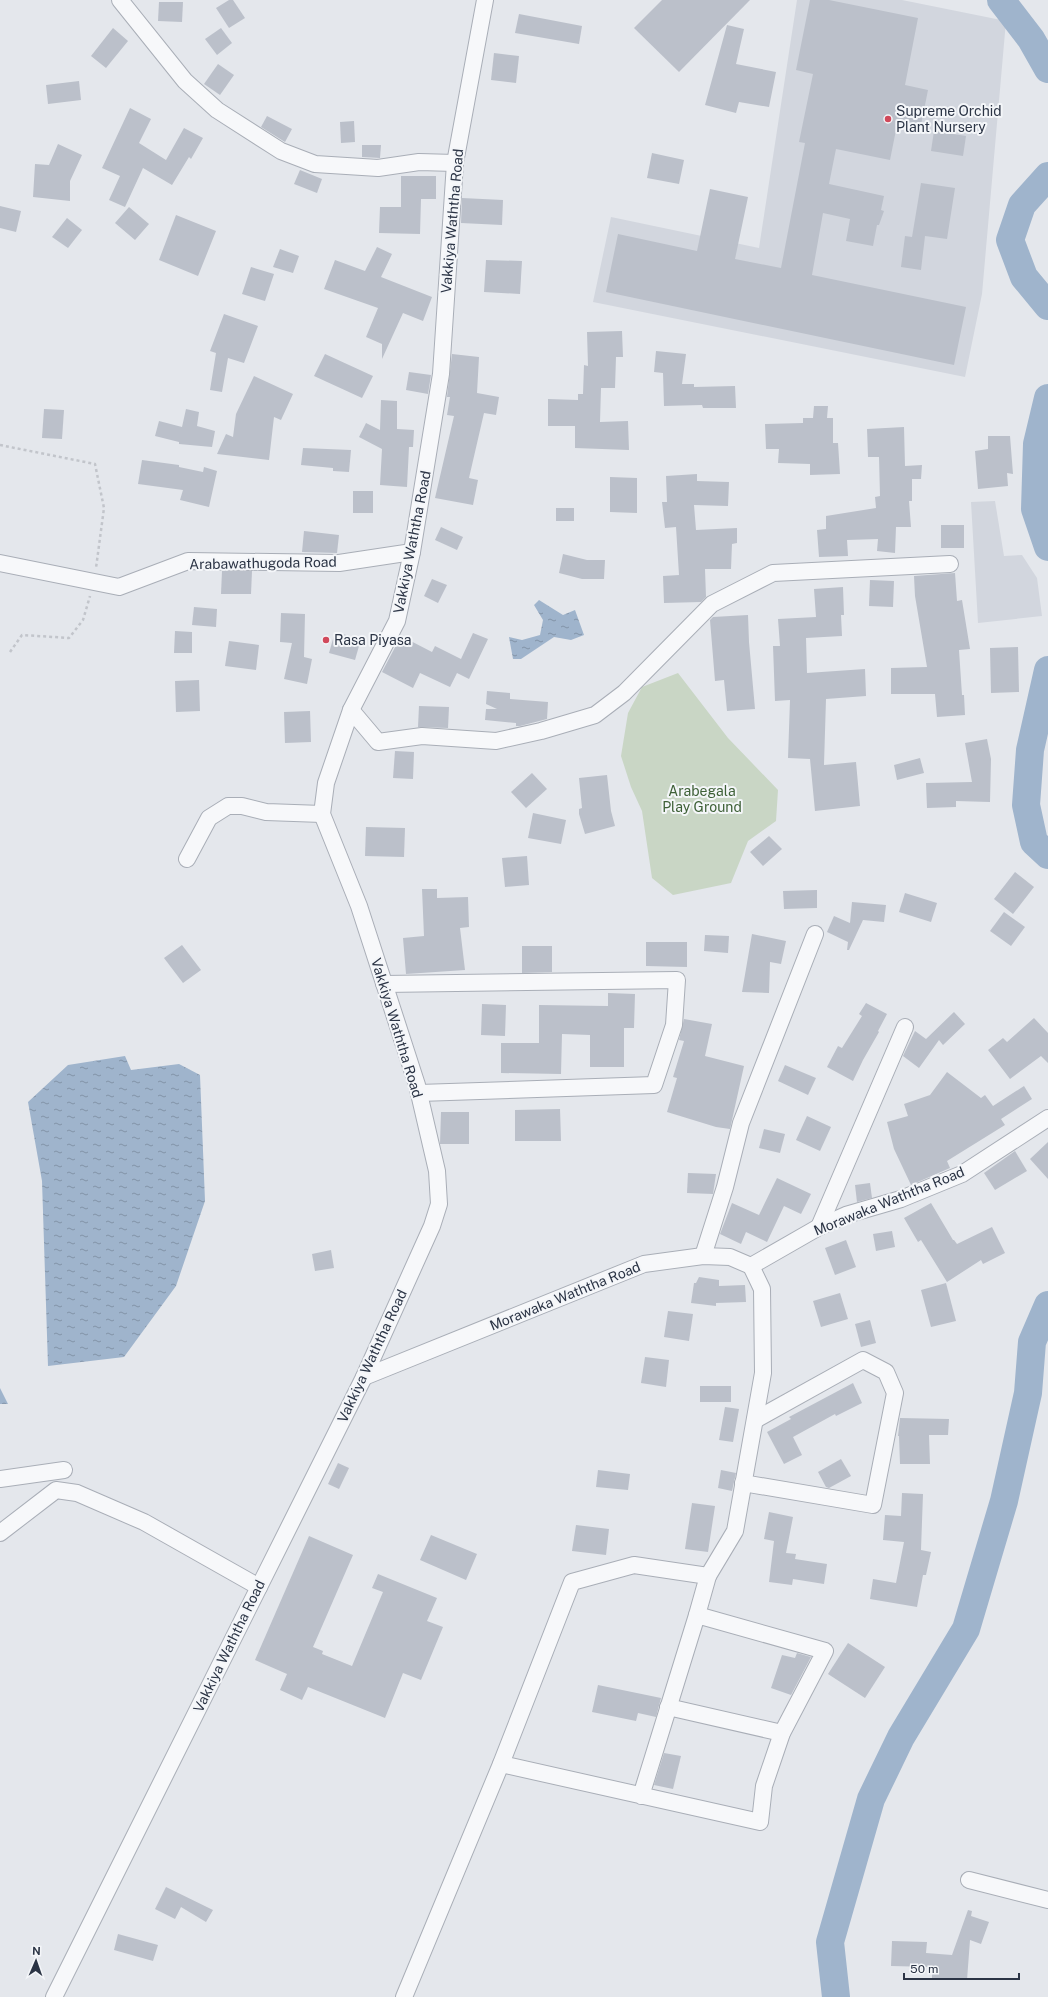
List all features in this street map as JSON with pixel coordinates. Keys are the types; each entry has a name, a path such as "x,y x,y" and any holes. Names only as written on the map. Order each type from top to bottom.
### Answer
{"street":[{"path":"120,0 185,80 218,110 282,151 315,164 378,168 419,162 455,163"},
{"name":"Vakkiya Waththa Road","path":"54,1997 364,1377 432,1226 439,1204 437,1171 419,1093 359,906 322,814 326,783 351,710 397,621 412,552 441,374 455,163 485,0"},
{"name":"Arabawathugoda Road","path":"0,562 119,587 188,561 339,563 412,552"},
{"path":"351,710 378,742 422,736 496,741 541,731 595,715 624,694 712,604 773,573 950,564"},
{"path":"188,859 209,818 228,806 242,806 266,812 322,814"},
{"path":"704,1256 726,1187 741,1123 815,934"},
{"path":"384,984 677,980 674,1025 654,1085 419,1093"},
{"path":"819,1227 905,1027"},
{"name":"Morawaka Waththa Road","path":"364,1377 644,1264 704,1256 730,1258 752,1266 819,1227 846,1215 901,1199 962,1174 1048,1118"},
{"path":"641,1796 708,1576 735,1531 763,1373 762,1289 752,1266"},
{"path":"743,1483 873,1505 895,1393 886,1372 863,1360 755,1420"},
{"path":"0,1479 64,1470"},
{"path":"0,1532 56,1490 77,1493 144,1522 259,1587"},
{"path":"404,1997 501,1764 572,1582 634,1565 708,1576"},
{"path":"501,1764 760,1822 764,1786 782,1733 825,1651 697,1615"},
{"path":"668,1707 782,1733"},
{"path":"969,1880 1048,1900"}],"path":[{"path":"0,444 95,464 104,508 95,582 83,620 70,638 22,634 10,652"}],"shaded area":[{"name":"Supreme Orchid Plant Nursery","path":"797,0 902,0 1006,21 982,294 965,377 593,302 611,217 759,248"},
{"path":"995,501 1004,556 1022,555 1037,578 1042,616 978,623 971,502"}],"green space":[{"name":"Arabegala Play Ground","path":"678,673 728,738 778,790 776,821 748,841 731,883 673,895 652,878 642,811 631,787 621,756 628,713 642,687"}],"water":[{"path":"539,600 563,615 575,610 584,635 571,640 554,637 521,659 513,659 509,637 522,640 540,635 543,620 534,605"},
{"path":"125,1056 131,1070 179,1064 200,1075 205,1201 176,1286 124,1357 48,1366 42,1181 28,1102 68,1065"},
{"path":"0,1388 8,1404 0,1404"}],"building":[{"path":"229,0 233,0 245,18 229,28 216,8"},
{"path":"662,0 750,0 679,72 634,28"},
{"path":"810,0 829,0 918,18 905,85 928,90 921,125 898,120 890,160 836,149 829,184 884,196 881,210 884,211 879,225 877,225 873,246 846,241 850,219 823,213 812,275 966,307 954,365 606,292 618,234 697,251 710,189 748,197 735,259 781,268 805,143 799,142 813,74 796,70"},
{"path":"159,2 183,2 182,22 158,21"},
{"path":"519,14 582,26 579,44 515,33"},
{"path":"727,25 744,29 736,64 776,72 769,107 739,102 736,113 705,105"},
{"path":"113,28 128,41 106,68 91,56"},
{"path":"221,28 232,43 217,55 205,39"},
{"path":"494,53 519,56 516,83 491,80"},
{"path":"218,64 234,75 220,95 204,84"},
{"path":"79,81 81,100 48,104 46,85"},
{"path":"130,108 151,119 139,143 166,160 184,128 203,138 191,159 189,157 172,185 143,168 125,207 109,200 120,176 102,168"},
{"path":"267,116 292,129 285,142 261,127"},
{"path":"354,121 355,142 341,143 340,122"},
{"path":"934,131 966,136 963,156 931,151"},
{"path":"58,144 82,155 70,181 70,201 33,197 35,164 49,165"},
{"path":"362,145 381,145 380,158 362,157"},
{"path":"652,153 684,160 679,184 647,178"},
{"path":"300,170 322,179 317,193 294,184"},
{"path":"401,176 436,176 436,199 421,199 420,234 379,233 380,207 401,207"},
{"path":"921,183 955,188 947,239 925,236 921,270 901,267 905,236 912,237"},
{"path":"462,198 503,200 502,225 461,223"},
{"path":"0,206 21,211 16,232 0,228"},
{"path":"129,207 149,224 135,240 115,223"},
{"path":"176,215 216,231 198,276 159,260"},
{"path":"67,218 82,230 68,248 52,237"},
{"path":"377,247 392,254 381,277 432,297 423,321 403,313 382,359 382,344 366,337 378,308 324,289 335,260 365,271"},
{"path":"280,249 299,256 293,273 273,267"},
{"path":"486,260 522,261 520,294 484,292"},
{"path":"251,267 274,274 265,301 242,294"},
{"path":"224,314 258,326 244,363 228,358 222,392 210,390 216,353 210,351"},
{"path":"622,331 623,357 616,357 615,388 601,388 600,422 628,421 629,450 575,448 575,426 548,426 548,399 578,400 578,394 583,394 584,365 588,366 587,332"},
{"path":"656,351 686,354 682,384 694,384 694,387 735,386 736,408 703,408 702,405 664,406 663,373 654,372"},
{"path":"325,354 373,376 362,398 314,376"},
{"path":"452,354 479,357 477,393 499,397 496,415 484,413 469,478 478,480 473,505 435,498 454,416 447,415 450,397 447,397"},
{"path":"409,372 431,375 428,394 406,390"},
{"path":"254,376 293,394 281,420 274,417 269,460 217,454 226,434 233,437 236,414"},
{"path":"381,400 397,401 397,429 414,430 413,447 409,447 407,487 380,485 382,449 359,437 366,423 380,430"},
{"path":"814,406 828,406 827,418 833,418 833,443 838,443 840,474 810,475 810,464 778,463 779,449 766,449 765,424 803,423 803,418 813,418"},
{"path":"44,409 64,410 62,439 42,438"},
{"path":"186,409 199,412 197,426 215,431 212,447 179,444 179,442 155,436 159,421 182,427"},
{"path":"904,427 905,466 922,465 921,479 912,479 912,501 909,501 911,527 896,527 895,553 877,551 878,539 847,540 848,556 819,557 817,530 826,529 826,516 876,508 875,497 880,496 879,457 868,457 867,429"},
{"path":"988,436 1010,436 1013,474 1007,473 1008,486 978,489 975,451 988,449"},
{"path":"303,448 351,450 349,472 333,471 333,468 301,465"},
{"path":"142,460 179,465 179,467 203,472 204,467 217,471 209,507 180,500 183,490 138,484"},
{"path":"697,474 697,481 729,482 728,506 694,505 696,530 737,528 737,543 732,544 731,569 705,569 706,597 701,602 664,603 663,576 679,575 676,527 665,528 662,502 667,502 666,476"},
{"path":"610,477 637,478 637,513 610,512"},
{"path":"353,491 373,491 373,513 353,513"},
{"path":"556,508 574,508 574,521 556,521"},
{"path":"941,525 964,525 964,548 941,548"},
{"path":"441,527 463,537 457,550 435,540"},
{"path":"304,531 339,535 337,553 302,552"},
{"path":"563,554 587,560 605,560 604,579 582,579 559,573"},
{"path":"222,571 252,571 251,594 221,594"},
{"path":"955,573 957,601 962,600 970,649 959,650 965,715 937,717 935,694 891,694 891,668 927,667 915,596 914,576"},
{"path":"432,579 447,585 438,603 424,596"},
{"path":"870,580 894,581 893,607 869,606"},
{"path":"843,587 844,615 841,615 842,636 806,638 807,673 865,669 866,696 826,699 824,765 856,762 860,806 815,811 810,759 788,758 790,700 775,701 773,646 780,646 778,619 816,617 814,589"},
{"path":"194,607 217,609 216,627 192,625"},
{"path":"281,613 305,614 304,657 312,659 307,684 284,679 292,643 280,642"},
{"path":"748,615 755,709 727,711 724,680 715,681 710,620 713,617"},
{"path":"175,631 192,632 192,653 174,653"},
{"path":"335,632 361,639 355,660 329,653"},
{"path":"473,633 488,639 469,679 457,673 450,687 420,673 413,688 382,672 401,636 432,652 435,646 461,659"},
{"path":"229,641 259,645 256,670 225,666"},
{"path":"1018,647 1019,692 991,693 990,648"},
{"path":"199,680 200,711 176,712 175,681"},
{"path":"487,691 510,693 510,699 548,702 547,719 520,726 516,726 516,723 485,720 486,709 497,709 486,704"},
{"path":"419,706 449,707 448,728 418,727"},
{"path":"310,711 311,742 285,743 284,712"},
{"path":"987,739 991,759 990,802 956,801 956,807 927,808 926,783 972,782 965,743"},
{"path":"395,751 414,752 413,779 393,778"},
{"path":"920,758 924,773 897,780 894,765"},
{"path":"532,773 547,789 526,808 511,792"},
{"path":"607,775 611,811 615,826 585,834 579,814 579,809 582,808 579,778"},
{"path":"533,813 566,820 561,844 528,838"},
{"path":"366,827 405,828 404,857 365,856"},
{"path":"769,836 782,849 763,866 750,852"},
{"path":"527,856 529,885 505,887 502,858"},
{"path":"1015,872 1034,887 1013,914 994,899"},
{"path":"422,889 437,889 437,898 468,897 469,927 460,928 465,970 406,974 403,938 424,936"},
{"path":"817,890 817,908 784,909 783,891"},
{"path":"905,893 937,903 931,922 899,912"},
{"path":"852,902 886,905 884,922 863,920 849,950 847,950 848,942 827,932 834,916 850,923"},
{"path":"1004,912 1025,927 1011,946 990,931"},
{"path":"752,934 786,941 781,964 770,962 769,993 742,992"},
{"path":"705,935 729,936 728,953 704,951"},
{"path":"646,942 687,942 687,967 646,966"},
{"path":"182,945 201,970 183,983 164,958"},
{"path":"522,946 552,946 552,972 522,973"},
{"path":"608,993 635,994 634,1028 624,1028 624,1067 590,1067 590,1035 562,1034 561,1074 501,1073 501,1043 539,1043 539,1005 608,1006"},
{"path":"866,1003 887,1014 853,1081 827,1067 838,1046 842,1048 862,1016 859,1014"},
{"path":"482,1004 506,1005 505,1036 481,1035"},
{"path":"954,1012 965,1024 943,1045 939,1040 919,1068 903,1056 915,1031 926,1039"},
{"path":"1034,1018 1048,1033 1048,1063 1041,1056 1010,1079 988,1050 1003,1038 1007,1042"},
{"path":"684,1019 712,1024 705,1056 744,1066 730,1129 716,1127 667,1112 677,1078 673,1077 684,1041 679,1040"},
{"path":"785,1065 816,1078 808,1095 778,1081"},
{"path":"947,1072 981,1098 985,1095 993,1106 1024,1086 1032,1099 1001,1119 1005,1125 947,1161 950,1168 911,1185 894,1149 887,1122 908,1116 904,1104 930,1095"},
{"path":"560,1109 561,1141 515,1141 515,1110"},
{"path":"441,1112 469,1112 469,1144 440,1144"},
{"path":"807,1116 831,1127 820,1151 796,1140"},
{"path":"764,1129 785,1134 780,1153 759,1148"},
{"path":"1048,1142 1048,1179 1030,1159"},
{"path":"1015,1151 1027,1171 995,1190 984,1173"},
{"path":"688,1173 716,1174 713,1194 687,1193"},
{"path":"777,1178 811,1194 801,1214 784,1206 767,1242 746,1232 741,1244 720,1234 732,1203 759,1215"},
{"path":"870,1183 872,1198 857,1202 855,1185"},
{"path":"931,1203 953,1240 957,1244 992,1227 1005,1253 983,1264 981,1260 947,1282 921,1240 918,1242 904,1218"},
{"path":"892,1231 895,1247 876,1251 873,1234"},
{"path":"846,1240 856,1267 835,1275 825,1248"},
{"path":"331,1250 334,1268 315,1271 312,1254"},
{"path":"699,1277 719,1280 719,1286 745,1285 746,1302 716,1303 716,1306 691,1303 694,1283 696,1283"},
{"path":"946,1283 956,1321 931,1327 921,1290"},
{"path":"840,1293 848,1319 821,1327 813,1301"},
{"path":"668,1311 693,1314 689,1341 664,1337"},
{"path":"870,1320 876,1343 861,1347 855,1324"},
{"path":"645,1357 669,1360 666,1387 641,1383"},
{"path":"853,1383 862,1403 836,1416 835,1414 793,1437 802,1455 784,1464 767,1432 791,1419 789,1417"},
{"path":"700,1386 731,1386 731,1402 700,1402"},
{"path":"725,1407 739,1409 733,1442 719,1440"},
{"path":"900,1418 949,1419 948,1435 929,1435 930,1464 900,1464 898,1436"},
{"path":"841,1459 851,1476 829,1488 826,1487 818,1472"},
{"path":"338,1463 349,1468 339,1489 328,1484"},
{"path":"598,1470 630,1474 628,1490 596,1487"},
{"path":"721,1470 736,1473 732,1491 718,1488"},
{"path":"902,1493 923,1494 921,1550 931,1552 926,1575 923,1575 917,1607 870,1599 873,1579 896,1583 904,1542 883,1540 885,1515 901,1516"},
{"path":"692,1503 715,1506 708,1552 685,1549"},
{"path":"769,1512 793,1517 786,1553 796,1554 795,1559 827,1564 824,1584 793,1579 792,1585 769,1582 774,1541 764,1539"},
{"path":"576,1525 609,1529 606,1555 572,1551"},
{"path":"431,1535 477,1554 466,1580 420,1560"},
{"path":"309,1536 353,1555 313,1647 323,1651 322,1654 352,1666 383,1592 372,1588 378,1574 437,1598 427,1621 443,1627 421,1680 403,1673 385,1718 308,1687 302,1700 280,1690 287,1674 255,1660"},
{"path":"848,1643 885,1667 865,1698 828,1674"},
{"path":"797,1653 811,1657 791,1695 771,1688 782,1655 795,1658"},
{"path":"598,1685 661,1698 656,1717 638,1713 636,1721 592,1712"},
{"path":"664,1753 681,1756 673,1789 654,1785"},
{"path":"166,1887 213,1910 206,1922 181,1907 175,1919 155,1909"},
{"path":"968,1910 972,1911 971,1916 989,1922 981,1944 970,1940 967,1980 932,1978 932,1967 891,1966 892,1941 927,1942 926,1953 952,1955"},
{"path":"118,1934 158,1945 153,1961 114,1950"}],"waterway":[{"path":"1001,0 1031,39 1048,69"},
{"path":"1048,176 1022,205 1010,240 1024,277 1048,306"},
{"path":"1048,398 1037,444 1035,509 1048,547"},
{"path":"1048,670 1030,750 1026,805 1034,842 1048,855"},
{"path":"836,1997 830,1942 871,1799 901,1737 966,1629 1004,1501 1028,1393 1032,1342 1048,1305"}],"place":[{"name":"Supreme Orchid Plant Nursery","path":"888,119"},
{"name":"Rasa Piyasa","path":"326,640"}]}
